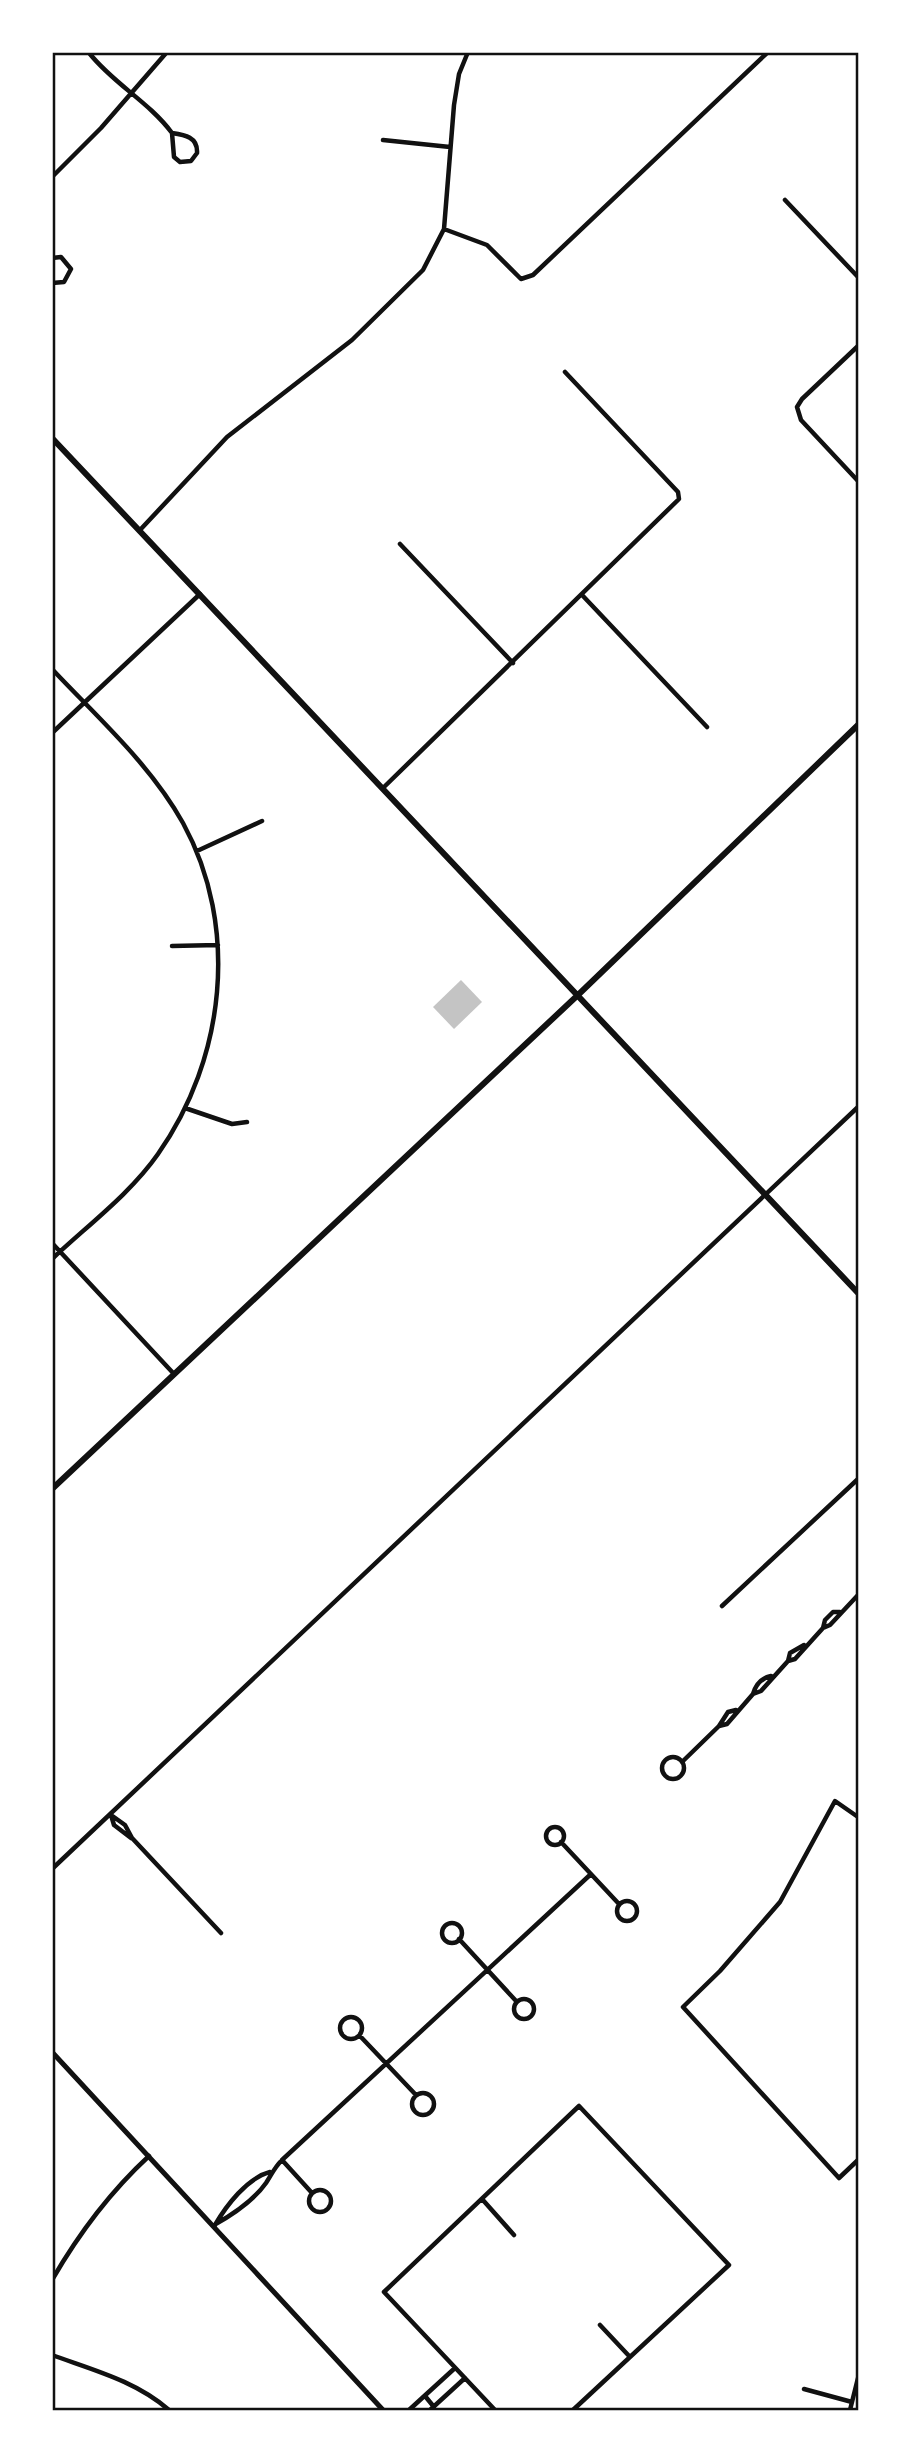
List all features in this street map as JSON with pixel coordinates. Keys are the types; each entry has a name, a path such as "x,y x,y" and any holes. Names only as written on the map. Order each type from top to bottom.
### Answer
{"main road":[{"path":"52,438 859,1293"},
{"path":"52,1489 579,994 859,725"}],"street":[{"path":"83,52 90,53 163,120 172,133 174,157 180,162 191,161 197,153 195,141 190,136 172,133"},
{"path":"52,177 86,144 167,52"},
{"path":"140,530 227,437 352,340 423,270 444,229 459,74 468,52"},
{"path":"444,229 487,245 521,279 533,275 768,52"},
{"path":"383,140 450,148"},
{"path":"785,200 859,277"},
{"path":"52,258 61,257 71,269 64,282 52,282"},
{"path":"859,346 797,407 801,420 859,481"},
{"path":"383,788 583,596 679,499 678,492 565,372"},
{"path":"400,544 513,663"},
{"path":"52,733 200,594"},
{"path":"583,596 707,727"},
{"path":"52,669 158,786 197,851 212,902 218,945 215,1016 203,1069 185,1108 146,1169 52,1259"},
{"path":"197,851 262,821"},
{"path":"172,946 218,945"},
{"path":"52,1869 859,1107"},
{"path":"185,1108 232,1124 247,1122"},
{"path":"52,1243 175,1375"},
{"path":"722,1606 859,1479"},
{"path":"682,1762 719,1726 729,1712 736,1710 753,1694 755,1686 788,1661 790,1653 804,1645 822,1628 833,1612 840,1612 858,1594"},
{"path":"674,1757 682,1762 684,1770 681,1776 675,1780 665,1776 662,1765 666,1759 674,1757"},
{"path":"859,1817 835,1801 780,1902 720,1971 683,2007 839,2178 859,2160"},
{"path":"111,1815 125,1825 132,1838 221,1933"},
{"path":"553,1826 561,1829 564,1834 562,1842 553,1845 548,1842 545,1837 548,1829 553,1826"},
{"path":"562,1842 619,1904 619,1917 625,1920 634,1917 636,1908 633,1903 628,1901 619,1904"},
{"path":"214,2225 224,2209 260,2175 270,2172 591,1874"},
{"path":"459,1939 450,1942 444,1939 442,1930 445,1925 451,1923 460,1927 459,1939 517,2002 516,2015 521,2019 531,2017 535,2011 532,2002 526,1999 517,2002"},
{"path":"350,2017 359,2019 363,2027 360,2036 353,2039 342,2035 340,2027 343,2020 350,2017"},
{"path":"360,2036 416,2095"},
{"path":"52,2052 383,2410"},
{"path":"424,2093 433,2097 434,2106 431,2112 421,2114 415,2111 412,2105 416,2095 424,2093"},
{"path":"495,2410 384,2292 579,2106 729,2265 573,2410"},
{"path":"52,2280 71,2248 112,2195 149,2156"},
{"path":"282,2161 312,2193"},
{"path":"214,2225 241,2207 267,2182 270,2172"},
{"path":"322,2190 329,2193 331,2200 326,2210 313,2209 309,2199 312,2193 322,2190"},
{"path":"482,2199 514,2235"},
{"path":"600,2325 630,2357"},
{"path":"52,2356 117,2378 156,2399 169,2410"},
{"path":"409,2410 455,2368"},
{"path":"425,2396 432,2409 465,2378"},
{"path":"850,2410 859,2378"},
{"path":"804,2389 852,2402"}],"building":[{"path":"461,980 482,1002 454,1029 433,1007"}]}
